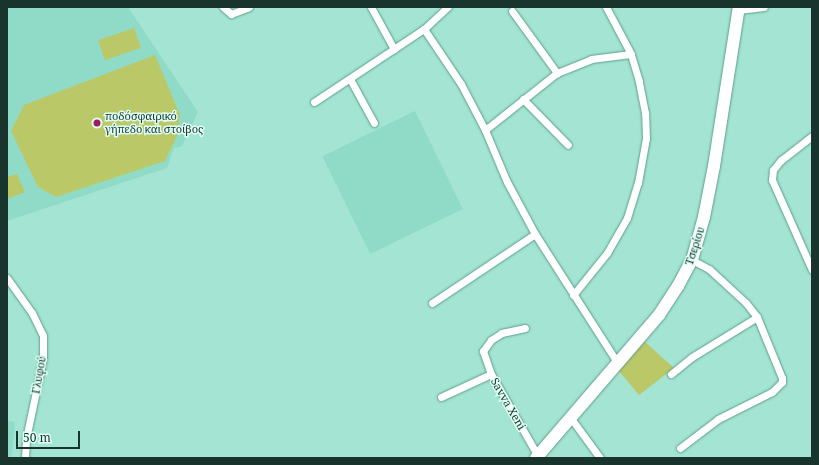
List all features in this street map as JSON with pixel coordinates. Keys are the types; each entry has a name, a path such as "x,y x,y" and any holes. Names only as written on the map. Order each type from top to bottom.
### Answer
{"main road":[{"name":"Τσερίου","path":"537,457 659,315 678,286 692,260 704,217 714,166 738,9"}],"street":[{"path":"223,7 231,14 241,12 249,7"},
{"path":"371,7 394,49"},
{"path":"314,102 424,29 448,7"},
{"path":"573,295 607,253 627,218 638,183 646,138 645,113 639,81 631,54 606,7"},
{"path":"738,9 764,7"},
{"path":"512,11 557,73"},
{"path":"424,29 461,84 485,130 506,182 535,234 618,364"},
{"path":"485,130 557,73 591,59 631,54"},
{"path":"350,79 374,123"},
{"path":"524,99 568,145"},
{"path":"812,136 781,160 773,170 772,180 812,270"},
{"path":"432,303 535,234"},
{"path":"680,448 718,419 772,392 782,382 782,378 757,317 746,303 724,282 709,269 692,260"},
{"name":"Γλυφού","path":"7,278 32,313 43,336 43,358 26,439 25,458"},
{"path":"671,374 692,357 757,317"},
{"name":"Savva Xeni","path":"525,328 502,334 492,340 483,351 490,374 537,457"},
{"path":"441,397 490,374"},
{"path":"570,417 600,458"}],"shaded area":[{"path":"7,7 128,7 198,112 182,146 174,148 167,168 7,221"},
{"path":"415,111 463,209 370,254 322,156"},
{"path":"7,421 15,422 12,453 9,458 7,458"}],"green space":[{"path":"134,28 141,48 105,60 98,40"},
{"name":"ποδόσφαιρικό γήπεδο και στοίβος","path":"155,55 180,115 177,136 165,161 56,197 38,187 11,131 24,105"},
{"path":"17,174 25,192 7,199 7,177"},
{"path":"644,341 674,368 639,395 619,371"}],"place":[{"name":"ποδόσφαιρικό γήπεδο και στοίβος","path":"97,123"}]}
